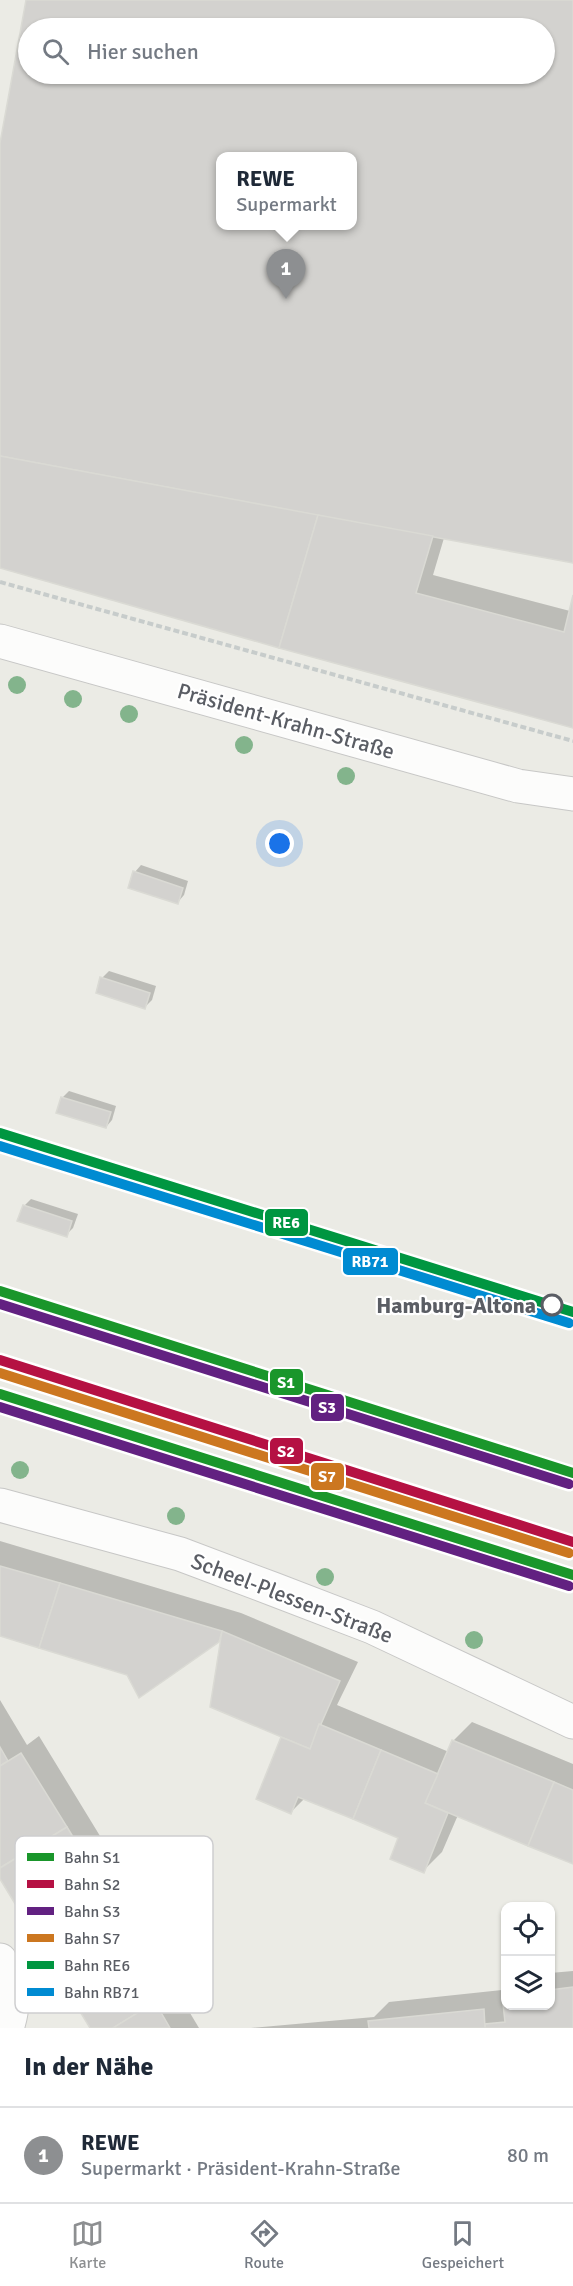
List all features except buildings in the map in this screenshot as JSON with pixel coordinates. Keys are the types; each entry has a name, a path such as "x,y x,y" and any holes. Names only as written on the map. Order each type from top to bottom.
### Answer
{"street":[{"name":"Präsident-Krahn-Straße","path":"0,641 518,786 573,794"},
{"name":"Scheel-Plessen-Straße","path":"0,1505 180,1554 262,1585 372,1627 573,1722"},
{"path":"0,1960 8,1975 12,1994 13,2010 8,2027"}],"path":[{"path":"0,582 573,741"}],"rail line":[{"name":"RE6","path":"0,1133 573,1312"},
{"name":"RB71","path":"0,1146 569,1323"},
{"name":"S1","path":"0,1291 573,1473"},
{"name":"S3","path":"0,1304 569,1484"},
{"name":"S2","path":"0,1360 573,1542"},
{"name":"S7","path":"0,1373 569,1553"},
{"name":"S1","path":"0,1394 573,1575"},
{"name":"S3","path":"0,1407 569,1586"}],"place":[{"name":"REWE","path":"286,299"},
{"name":"Hamburg-Altona","path":"552,1305"}]}
